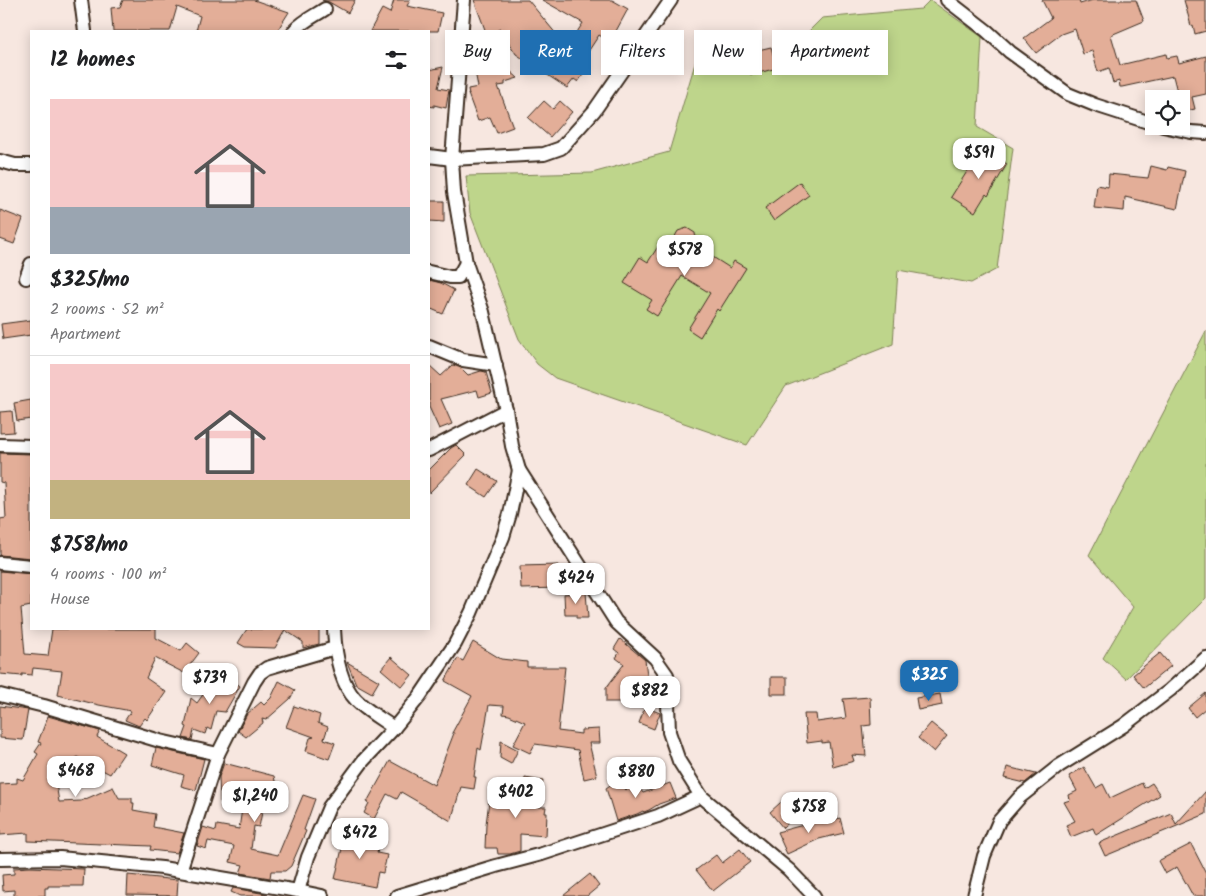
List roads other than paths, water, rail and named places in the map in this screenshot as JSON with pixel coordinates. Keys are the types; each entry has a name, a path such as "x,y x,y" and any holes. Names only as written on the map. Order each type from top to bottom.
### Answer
{"street":[{"path":"81,0 85,30"},
{"path":"464,0 452,159 454,192 466,263 483,312 519,470 616,622 655,658 667,675 669,732 679,761 701,796 789,870 814,896"},
{"path":"430,156 452,159 544,154 562,148 594,111 671,0"},
{"path":"947,0 1017,58 1068,94 1145,121"},
{"path":"295,30 306,19 318,14 324,8"},
{"path":"1190,132 1206,133"},
{"path":"0,161 30,164"},
{"path":"430,272 458,277 466,263"},
{"path":"26,278 30,267"},
{"path":"430,346 463,360 496,365"},
{"path":"430,449 506,410"},
{"path":"0,445 30,446"},
{"path":"298,891 308,858 329,807 363,761 394,728 420,696 455,644 471,613 503,537 519,470"},
{"path":"0,563 30,566"},
{"path":"334,630 335,648 344,681 354,698 365,709 394,728"},
{"path":"180,871 218,754 250,688 260,673 275,666 335,648"},
{"path":"974,896 984,856 999,821 1020,796 1059,766 1123,726 1170,690 1206,658"},
{"path":"0,695 44,706 160,741 218,754"},
{"path":"397,896 542,854 658,816 701,796"},
{"path":"0,859 60,858 162,868 322,896"}]}
